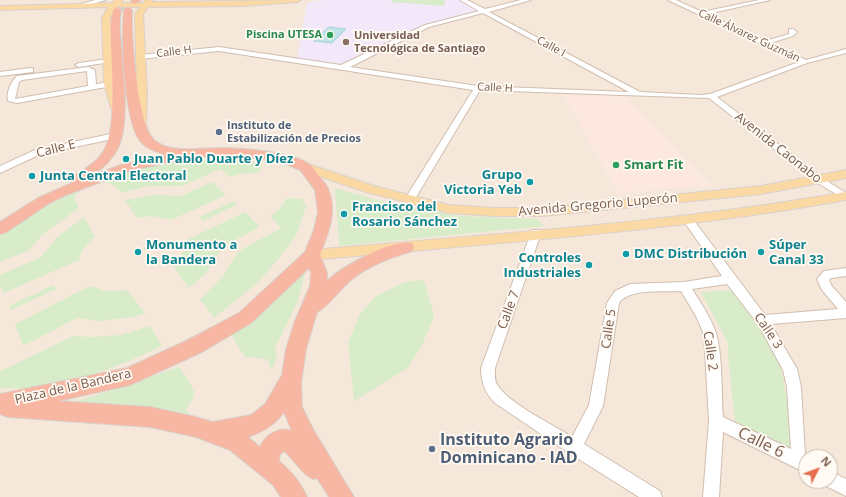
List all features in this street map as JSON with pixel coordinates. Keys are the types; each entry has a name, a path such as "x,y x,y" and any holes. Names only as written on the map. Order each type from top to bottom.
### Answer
{"highway":[{"path":"61,192 104,159 113,146 117,111 117,5"},
{"path":"117,5 126,23 134,93 140,130 144,138 157,149 192,153"},
{"name":"Plaza de la Bandera","path":"0,229 43,201 61,192 126,168 192,153 222,152 255,154 284,159 305,168 322,190 325,212 322,230 312,255 245,318 195,346 130,376 0,405"},
{"path":"304,321 327,291 358,265 406,246"},
{"path":"312,255 320,273 319,286 304,321 296,349 292,374 292,407 306,438 342,497"},
{"path":"206,431 239,430 255,425 268,417 278,403 292,374"},
{"path":"0,405 46,411 150,417 206,431 237,442 281,477 294,497"},
{"path":"268,466 267,457 270,448 281,440 288,440 302,452 328,489 342,497"}],"main road":[{"path":"0,8 117,5 141,1 242,4 297,0"},
{"path":"140,130 142,92 139,14 141,1"},
{"path":"117,5 106,18 109,84 117,111"},
{"path":"75,6 97,11 106,18"},
{"name":"Avenida Gregorio Luperón","path":"305,168 346,182 449,209 496,212 542,212 761,190 846,174"},
{"name":"Avenida Gregorio Luperón","path":"312,255 688,220 790,206 845,196"},
{"path":"648,202 664,222"}],"street":[{"path":"75,6 103,0"},
{"name":"Calle I","path":"463,0 640,94"},
{"path":"341,68 427,26 482,10 528,0"},
{"name":"Calle Álvarez Guzmán","path":"671,0 805,62"},
{"path":"701,14 767,0"},
{"path":"765,43 791,35 794,32 791,30"},
{"name":"Calle H","path":"140,57 219,48 478,88 711,96 805,62 846,50"},
{"path":"0,74 108,61"},
{"path":"92,87 91,70 88,69 20,78 16,81 11,98 12,101 17,101 109,84"},
{"path":"410,199 478,88"},
{"name":"Avenida Caonabo","path":"711,96 819,180 845,196"},
{"name":"Calle E","path":"0,170 38,152 115,136"},
{"name":"Calle 3","path":"688,220 730,279 762,320 790,369 794,387 801,449"},
{"name":"Calle 7","path":"536,234 488,368 487,377 489,387 498,397 574,448"},
{"path":"846,272 828,274 823,280 826,287 846,311"},
{"name":"Calle 5","path":"574,448 596,406 615,298 624,291 630,289 684,286 730,279"},
{"name":"Calle 2","path":"684,286 702,314 709,332 712,351 716,421 713,487 711,497"},
{"path":"762,320 846,311"},
{"name":"Calle 6","path":"716,421 798,461"},
{"path":"574,448 654,497"}],"shaded area":[{"path":"0,0 846,0 846,497 0,497"},
{"name":"Universidad Tecnológica de Santiago","path":"321,0 459,0 478,10 424,25 343,66 297,58 307,3"},
{"path":"562,93 626,97 711,185 618,193"}],"green space":[{"path":"393,0 445,0 444,6 391,2"},
{"path":"231,157 262,163 260,166 262,167 257,173 240,174 230,177 220,169 182,186 147,186 122,193 110,184 95,182 139,169 184,160"},
{"path":"212,182 226,195 171,220 152,216 137,218 125,200 155,195 181,196"},
{"path":"86,186 74,198 79,208 42,235 28,251 0,262 0,233 52,201"},
{"path":"335,188 388,203 460,216 537,219 544,226 339,246"},
{"path":"287,198 304,199 302,203 307,204 296,236 276,262 256,284 214,318 200,299 223,276 239,251 281,228 270,216 278,211"},
{"path":"234,201 237,204 203,221 200,217"},
{"path":"245,212 260,227 222,247 207,272 189,288 173,266 186,248 187,240"},
{"path":"84,217 95,236 81,252 79,260 4,293 0,285 0,275 41,257 56,238"},
{"path":"306,269 297,303 275,348 277,358 272,370 267,359 245,357 230,333"},
{"path":"424,280 434,316 422,345 408,368 354,401 348,343 360,314 376,296 405,282"},
{"path":"54,285 56,289 11,310 9,306"},
{"path":"90,286 106,291 127,290 145,313 133,317 100,321 77,318 23,346 15,324"},
{"path":"733,290 779,359 798,454 735,421 728,357 728,343 701,292"},
{"path":"150,326 162,346 132,360 67,382 34,388 0,388 0,368 1,371 73,336 93,337 121,335"},
{"path":"179,367 194,393 194,396 186,410 194,420 72,403"}],"water":[{"name":"Piscina UTESA","path":"329,27 346,29 332,43 314,41"}],"tunnel":[{"path":"117,10 127,0"}],"place":[{"name":"Piscina UTESA","path":"330,35"},
{"name":"Universidad Tecnológica de Santiago","path":"346,42"},
{"name":"Instituto de Estabilización de Precios","path":"219,132"},
{"name":"Juan Pablo Duarte y Díez","path":"126,159"},
{"name":"Smart Fit","path":"616,165"},
{"name":"Junta Central Electoral","path":"32,176"},
{"name":"Grupo Victoria Yeb","path":"530,182"},
{"name":"Francisco del Rosario Sánchez","path":"344,214"},
{"name":"Monumento a la Bandera","path":"138,252"},
{"name":"Súper Canal 33","path":"761,252"},
{"name":"DMC Distribución","path":"626,254"},
{"name":"Controles Industriales","path":"589,265"},
{"name":"Instituto Agrario Dominicano - IAD","path":"432,449"}]}
